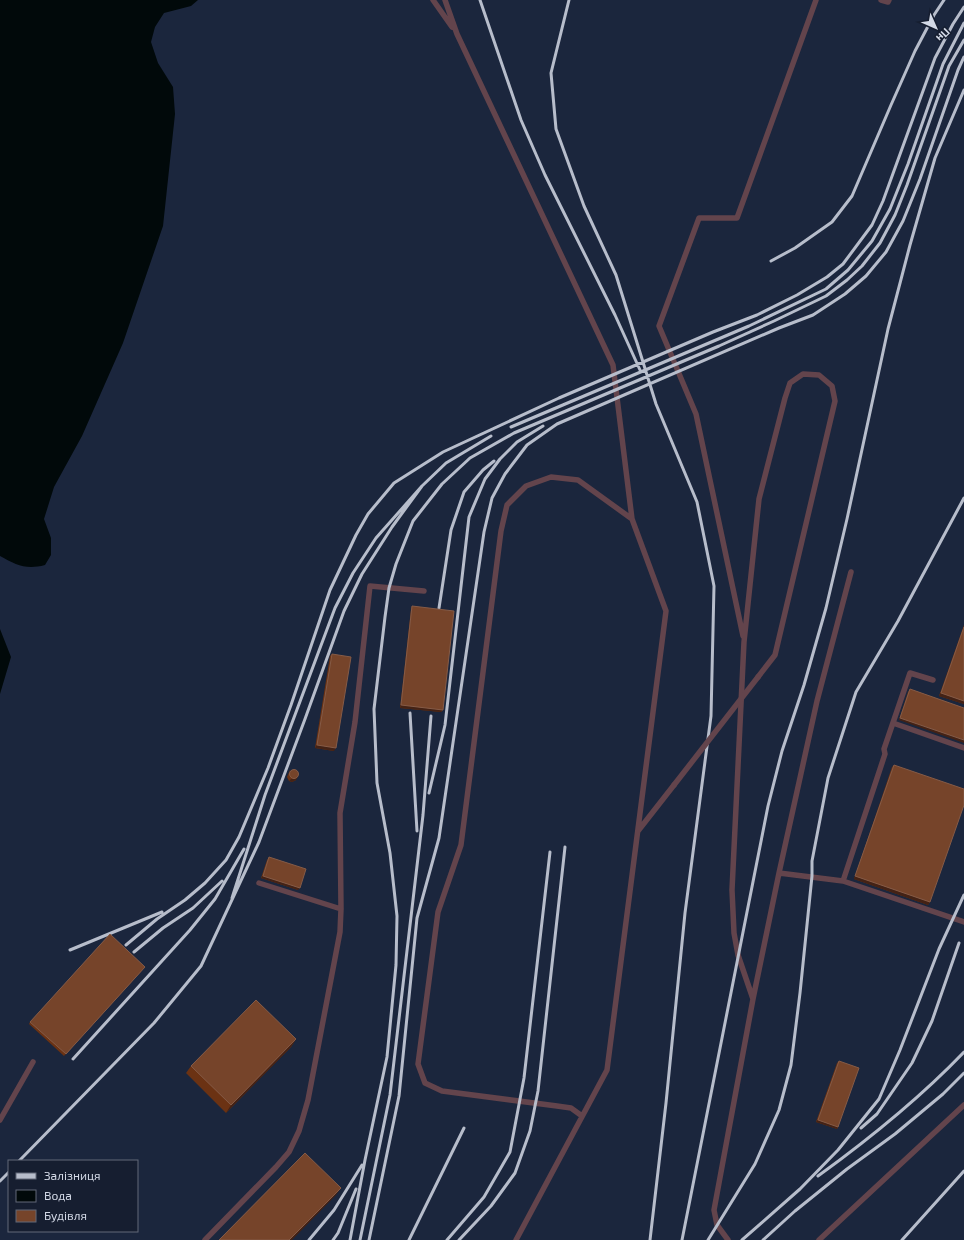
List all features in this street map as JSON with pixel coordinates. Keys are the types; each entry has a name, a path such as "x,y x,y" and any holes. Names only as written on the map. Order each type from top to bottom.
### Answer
{"lane":[{"path":"433,0 457,34"},
{"path":"445,0 457,34 613,365 632,519 666,611 607,1070 516,1240"},
{"path":"744,642 696,414 660,326 699,218 737,218 816,0"},
{"path":"881,0 888,2 888,0"},
{"path":"638,832 674,785 758,677 775,655 835,401 832,386 819,375 804,374 790,383 759,499 744,642 732,890 734,933 738,955 752,999"},
{"path":"582,1116 570,1108 442,1091 425,1083 418,1064 438,912 461,845 501,531 507,505 526,486 551,477 578,480 632,519"},
{"path":"728,1240 716,1225 714,1210 752,999 817,701 851,572"},
{"path":"205,1240 289,1152 299,1131 308,1100 340,932 340,813 355,722 370,586 424,591"},
{"path":"843,881 885,754 884,749 910,673 933,680"},
{"path":"893,723 964,748"},
{"path":"779,873 843,881 964,922"},
{"path":"259,883 341,909"},
{"path":"0,1120 33,1062"},
{"path":"819,1240 964,1105"}],"shaded area":[{"path":"0,0 964,0 964,1240 0,1240"}],"water":[{"path":"0,0 198,0 191,6 164,13 155,27 151,42 158,63 173,87 175,114 163,226 123,343 82,436 54,487 44,519 51,538 51,555 45,565 32,567 21,566 0,556"},
{"path":"0,629 11,657 0,694"}],"building":[{"path":"412,606 454,611 443,710 401,705"},
{"path":"964,627 964,701 941,693"},
{"path":"332,654 351,657 336,748 317,745"},
{"path":"910,689 964,708 964,740 900,718"},
{"path":"894,765 964,789 964,805 930,902 855,876"},
{"path":"294,769 299,774 294,779 289,774"},
{"path":"269,857 306,869 300,888 263,876"},
{"path":"110,934 145,967 66,1054 30,1022"},
{"path":"256,1000 296,1039 231,1105 191,1066"},
{"path":"839,1061 859,1068 838,1127 818,1120"},
{"path":"305,1153 341,1188 289,1240 219,1240"}],"railway":[{"path":"480,0 521,120 545,175 615,315 640,370"},
{"path":"569,0 551,73 556,129 584,206 616,275 656,404 697,502 714,586 711,716 685,913 666,1103 650,1240"},
{"path":"771,261 795,248 832,222 852,196 915,51 934,15 944,0"},
{"path":"126,945 157,919 185,900 205,883 226,860 239,837 268,768 330,590 356,535 368,514 394,483 443,452 559,398 713,332 757,315 797,295 827,277 843,264 872,225 883,201 935,58 964,7"},
{"path":"511,427 749,326 826,289 848,270 872,241 890,209 908,164 943,64 964,23"},
{"path":"350,1240 387,1057 396,965 397,916 390,853 377,783 374,709 389,588 396,564 413,521 442,484 470,458 514,433 719,346 774,321 826,296 847,280 862,266 880,243 895,215 949,66 964,40"},
{"path":"369,1240 399,1096 417,918 439,838 484,532 492,498 505,474 527,445 557,424 779,328 813,315 845,294 866,276 886,252 903,221 920,179 958,70 964,57"},
{"path":"682,1240 768,806 782,751 804,685 826,608 888,329 910,245 935,158 964,90"},
{"path":"429,793 445,725 469,517 485,479 500,459 517,442 543,426"},
{"path":"422,486 446,463 491,436"},
{"path":"439,608 451,530 464,492 483,470 494,461"},
{"path":"20,1160 154,1023 201,966 259,842 344,611 362,574 392,527 422,486 376,538 353,573 335,608 265,795 232,898"},
{"path":"708,1240 755,1164 779,1110 791,1065 800,993 812,876 812,861 828,778 856,692 898,621 964,498"},
{"path":"410,713 417,831"},
{"path":"360,1240 390,1095 423,815 431,716"},
{"path":"459,1240 491,1206 515,1173 530,1131 538,1091 565,847"},
{"path":"73,1059 190,930 215,899 244,849"},
{"path":"447,1240 484,1197 510,1152 524,1078 550,852"},
{"path":"134,952 163,928 193,908 222,881"},
{"path":"742,1240 800,1189 838,1150 879,1099 900,1050 939,949 964,895"},
{"path":"70,950 162,912"},
{"path":"861,1128 877,1114 912,1063 932,1021 959,943"},
{"path":"818,1176 894,1117 930,1086 964,1052"},
{"path":"763,1240 795,1211 847,1169 895,1134 943,1094 964,1073"},
{"path":"409,1240 464,1128"},
{"path":"309,1240 334,1210 362,1165"},
{"path":"902,1240 964,1171"},
{"path":"0,1181 8,1173"},
{"path":"333,1240 338,1233 356,1189"}]}
